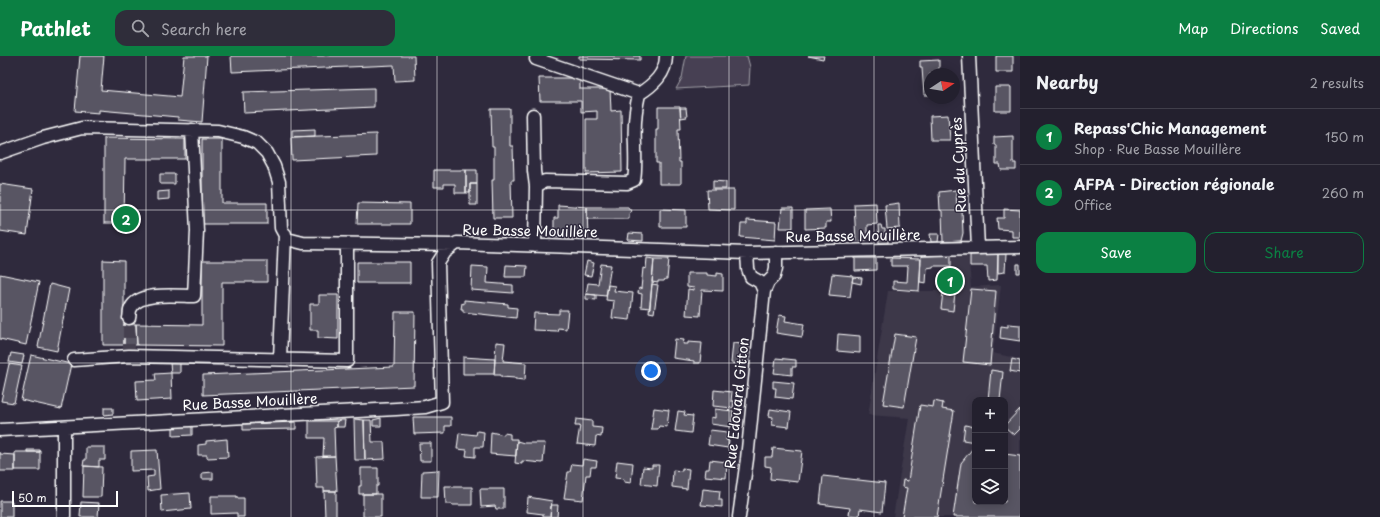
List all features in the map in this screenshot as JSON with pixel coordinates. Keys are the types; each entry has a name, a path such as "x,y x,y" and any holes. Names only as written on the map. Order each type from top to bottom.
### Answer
{"street":[{"path":"536,186 545,181 627,183 634,180 636,170 636,107 639,94 649,87 665,69 666,56"},
{"name":"Rue du Cyprès","path":"969,56 978,248"},
{"path":"536,59 639,94"},
{"path":"533,116 534,171 536,186 535,246"},
{"path":"0,153 44,138 82,128 218,131 243,137 257,143 267,153 274,166 279,182 281,228 287,239 302,243 454,245"},
{"path":"129,318 130,309 136,302 149,296 194,296 197,231 192,130"},
{"path":"280,359 285,234"},
{"name":"Rue Basse Mouillère","path":"0,430 396,409 425,406 442,402 438,263 445,252 457,243 747,253 1020,247"},
{"path":"74,360 129,356 347,361 347,244"},
{"name":"Rue Edouard Gitton","path":"739,517 747,459 764,291 768,282 774,276 776,268 776,252"},
{"path":"747,253 748,269 751,277 760,282 764,291"},
{"path":"64,427 64,517"}],"shaded area":[{"path":"686,56 747,56 750,67 749,85 676,89 682,78"},
{"path":"968,245 971,287 1001,285 993,353 1020,359 1020,517 893,517 909,418 868,415 888,291 942,291 949,251"}],"building":[{"path":"80,56 104,56 101,90 180,97 184,56 207,56 202,122 178,120 178,117 99,110 99,113 75,111"},
{"path":"231,56 414,56 415,80 395,81 394,65 232,72"},
{"path":"579,56 640,56 640,60 579,59"},
{"path":"808,56 824,56 823,59"},
{"path":"996,56 1013,56 1013,72 996,72"},
{"path":"939,60 939,68 924,68 924,95 922,68 920,68 920,61"},
{"path":"539,78 580,78 580,89 610,89 611,111 621,110 622,172 586,173 586,119 597,119 597,111 581,112 581,101 540,101"},
{"path":"995,87 1011,87 1011,111 995,111"},
{"path":"374,88 374,107 244,113 243,92"},
{"path":"658,107 680,107 681,129 678,129 681,184 659,184 659,163 656,163 656,129 658,129"},
{"path":"680,108 686,108 687,117 681,118"},
{"path":"491,109 510,109 510,146 513,146 514,180 511,180 512,218 493,218 492,180 494,180 494,147 492,147"},
{"path":"948,115 950,140 931,140 930,116"},
{"path":"315,129 315,136 292,137 292,130"},
{"path":"376,134 376,156 292,160 291,137"},
{"path":"1013,136 1013,163 1016,163 1016,170 1001,170 1000,164 996,164 996,145 994,145 994,137"},
{"path":"104,138 185,139 185,159 125,159 124,223 104,223"},
{"path":"202,139 222,139 222,203 267,203 267,224 202,224"},
{"path":"434,170 466,170 466,193 455,193 455,184 444,184 444,187 434,187"},
{"path":"466,170 477,170 477,184 470,184 470,193 466,193"},
{"path":"160,174 175,174 175,184 160,184"},
{"path":"713,181 726,182 726,189 713,189"},
{"path":"0,184 33,189 27,235 0,231"},
{"path":"470,184 477,184 477,205 470,205"},
{"path":"707,190 734,190 734,210 708,209"},
{"path":"956,190 957,210 962,210 963,233 961,241 943,242 942,211 940,210 939,192"},
{"path":"169,191 169,199 157,200 157,192"},
{"path":"358,203 410,204 410,224 357,224"},
{"path":"876,203 877,224 867,225 867,240 856,241 854,204"},
{"path":"899,203 900,228 887,229 885,205"},
{"path":"558,205 587,207 588,239 554,237 554,218 558,218"},
{"path":"587,207 628,207 631,211 629,214 629,219 587,219"},
{"path":"782,208 793,208 793,228 780,228"},
{"path":"660,209 686,210 686,227 660,227"},
{"path":"830,209 831,222 826,222 826,228 805,229 805,210"},
{"path":"1004,209 1020,210 1020,237 1012,237 1012,230 998,229 997,218 1004,218"},
{"path":"747,220 776,222 775,240 740,237 741,224 747,224"},
{"path":"878,225 881,225 882,229 885,229 885,236 888,236 888,243 879,243"},
{"path":"629,233 643,234 643,241 628,240"},
{"path":"930,234 939,234 938,242 931,242"},
{"path":"998,254 1006,254 1005,272 998,273"},
{"path":"998,254 997,280 988,281 987,266 970,266 970,255"},
{"path":"951,255 951,266 933,266 927,268 926,283 920,282 921,256"},
{"path":"647,258 654,259 650,308 641,307 642,294 638,293 639,288 641,289 643,268 646,269"},
{"path":"855,258 876,258 876,270 855,271"},
{"path":"891,258 921,259 919,291 893,289 893,281 907,282 908,266 891,266"},
{"path":"654,259 669,259 667,279 664,281 658,281 658,283 652,282"},
{"path":"103,260 124,261 124,345 103,345"},
{"path":"202,261 267,261 267,282 222,282 222,346 137,345 136,324 202,325"},
{"path":"587,261 594,263 591,276 584,275"},
{"path":"357,262 410,262 410,283 357,283"},
{"path":"601,264 611,265 606,296 586,294 588,283 598,284"},
{"path":"1017,264 1020,264 1020,273 1017,273"},
{"path":"506,265 527,266 526,277 505,277"},
{"path":"472,266 488,267 487,283 513,285 513,293 471,290"},
{"path":"946,270 957,271 954,293 943,291"},
{"path":"687,273 707,273 707,275 717,276 717,273 723,274 723,291 702,290 700,316 686,315 688,289 694,290 694,288 687,287"},
{"path":"0,274 39,282 26,345 0,339"},
{"path":"832,274 853,276 850,297 829,295"},
{"path":"853,277 862,278 861,284 852,282"},
{"path":"50,284 69,289 57,351 38,347"},
{"path":"652,284 658,285 654,313 649,312"},
{"path":"608,285 615,286 614,291 633,293 630,320 612,318 614,301 606,300"},
{"path":"971,289 996,291 990,365 963,362"},
{"path":"943,292 955,293 953,311 941,309"},
{"path":"586,294 596,295 596,300 586,299"},
{"path":"319,295 338,295 338,339 318,338 318,330 310,330 310,304 319,304"},
{"path":"464,300 508,304 508,307 517,308 516,318 463,312 463,309 461,309 462,303 464,304"},
{"path":"559,310 568,310 566,329 558,328 557,331 533,330 534,313 559,314"},
{"path":"395,312 415,312 414,386 203,395 203,375 394,367"},
{"path":"779,315 786,316 785,321 804,324 802,337 776,333"},
{"path":"124,324 136,324 137,345 124,345"},
{"path":"1008,324 1020,325 1020,341 1000,338 1001,326 1008,327"},
{"path":"838,334 860,336 860,353 837,351"},
{"path":"895,334 916,337 904,407 883,404"},
{"path":"675,339 684,340 683,344 688,344 688,342 702,343 700,363 673,358"},
{"path":"496,342 505,343 503,361 526,363 525,380 494,375"},
{"path":"733,343 749,345 747,362 739,361 738,364 731,363"},
{"path":"11,353 24,355 22,364 9,362"},
{"path":"31,355 71,364 61,409 21,400"},
{"path":"463,357 495,359 494,374 463,374"},
{"path":"776,358 796,360 796,367 792,367 792,375 774,373"},
{"path":"1012,359 1020,361 1020,373 1010,371"},
{"path":"170,363 180,363 180,373 171,373"},
{"path":"9,364 22,366 14,403 1,401"},
{"path":"991,370 1003,372 1000,397 988,397"},
{"path":"171,373 172,399 137,401 136,381 156,380 155,374"},
{"path":"773,381 794,383 792,399 775,397 776,388 773,388"},
{"path":"714,390 732,392 731,401 734,401 733,408 713,406"},
{"path":"934,401 943,403 942,409 954,411 937,517 902,517 907,488 902,487 903,480 908,481 920,405 933,407"},
{"path":"104,408 113,408 113,414 104,415"},
{"path":"654,408 669,410 667,427 659,426 658,429 651,429"},
{"path":"715,409 733,411 731,427 711,424 711,417 715,418"},
{"path":"770,409 791,412 789,427 772,425 773,417 769,416"},
{"path":"1020,409 1020,429 1014,435 1008,430 1008,422"},
{"path":"678,411 685,412 684,415 693,416 691,433 675,431"},
{"path":"413,417 451,417 451,426 445,426 445,433 414,434"},
{"path":"381,418 381,426 373,426 373,420"},
{"path":"354,419 364,420 365,460 355,460"},
{"path":"576,419 592,421 592,427 602,428 601,437 596,436 595,446 577,444 580,426 575,426"},
{"path":"345,420 344,427 337,427 337,421"},
{"path":"364,420 371,420 372,442 384,442 385,459 365,460"},
{"path":"309,421 337,421 337,427 334,428 335,456 323,456 324,438 309,438"},
{"path":"296,422 296,429 243,430 243,424"},
{"path":"965,425 972,426 972,442 963,440"},
{"path":"192,426 192,435 173,436 173,427"},
{"path":"710,430 727,432 726,440 729,441 728,448 708,445"},
{"path":"477,431 484,432 483,447 475,447 475,457 466,456 467,450 457,449 459,433 476,435"},
{"path":"491,432 504,435 504,433 510,434 510,439 517,439 516,456 490,454"},
{"path":"227,439 228,457 207,458 207,455 198,455 198,445 206,444 206,441"},
{"path":"517,441 524,443 545,443 543,463 522,461 522,464 515,463"},
{"path":"419,443 431,443 431,461 420,461"},
{"path":"86,447 105,447 105,460 99,460 99,467 83,466 84,460 86,460"},
{"path":"773,448 802,451 798,482 770,479 771,467 765,466 765,457 772,457"},
{"path":"972,449 972,505 1008,505 1008,454 1020,456 1020,517 953,517 961,463"},
{"path":"27,450 40,450 40,452 27,452"},
{"path":"157,450 160,489 148,491 147,477 154,476 154,470 131,471 131,451"},
{"path":"15,452 40,452 40,470 15,470"},
{"path":"0,454 15,455 15,471 0,471"},
{"path":"335,456 337,491 324,491 324,488 317,488 316,457"},
{"path":"583,459 597,461 596,467 591,467 590,475 586,475 583,500 564,498 568,472 570,472 572,464 582,465"},
{"path":"710,460 727,462 726,478 705,476 706,469 709,469"},
{"path":"617,461 633,463 631,483 624,482 624,479 615,478"},
{"path":"652,465 659,465 657,486 641,484 643,467 652,468"},
{"path":"84,466 102,467 101,497 83,497"},
{"path":"361,468 378,468 378,486 376,486 376,494 359,494 359,486 361,486"},
{"path":"682,468 689,469 687,489 672,487 673,470 682,471"},
{"path":"439,470 438,497 421,497 422,471"},
{"path":"213,472 213,479 202,479 202,473"},
{"path":"823,476 885,483 882,512 860,509 859,516 849,515 850,508 820,504"},
{"path":"445,486 472,487 472,505 446,504"},
{"path":"480,489 504,489 504,509 496,509 495,506 481,507"},
{"path":"703,489 720,491 719,500 722,500 722,507 701,505"},
{"path":"324,491 336,491 336,517 325,517"},
{"path":"190,493 191,509 162,512 161,495"},
{"path":"363,494 381,494 381,517 363,517"},
{"path":"211,496 237,496 237,498 244,498 244,517 237,517 237,513 211,514"},
{"path":"528,497 552,501 550,517 543,517 543,514 527,512"},
{"path":"0,501 12,501 12,517 0,517"},
{"path":"81,502 99,503 98,517 80,517"},
{"path":"551,505 558,505 557,517 550,517"}],"tunnel":[{"path":"129,318 129,356"}],"place":[{"name":"AFPA - Direction régionale","path":"126,219"},
{"name":"Repass'Chic Management","path":"950,281"}]}
